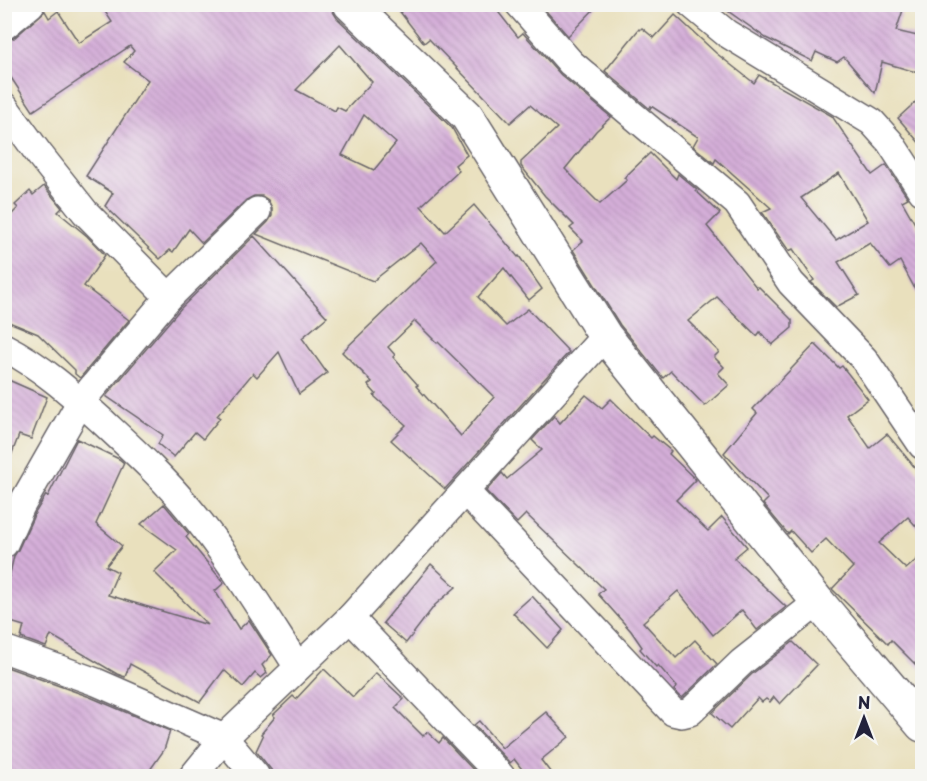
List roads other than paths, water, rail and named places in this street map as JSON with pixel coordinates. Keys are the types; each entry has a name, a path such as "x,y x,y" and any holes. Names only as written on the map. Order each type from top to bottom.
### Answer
{"main road":[{"path":"350,4 467,116 605,336 818,602 922,724"}],"street":[{"path":"4,26 31,4"},
{"path":"519,4 571,63 737,203 791,283 864,359 922,446"},
{"path":"691,4 726,33 872,122 890,142 922,191"},
{"path":"4,106 85,212 169,297"},
{"path":"4,544 13,503 81,401 169,297 258,211"},
{"path":"193,777 224,738 350,618 605,336"},
{"path":"4,347 26,358 81,401 144,460 189,508 226,556 298,667"},
{"path":"465,491 674,712 682,714 690,712 742,662 818,602"},
{"path":"350,618 501,777"},
{"path":"4,649 96,682 224,738 256,777"}]}
